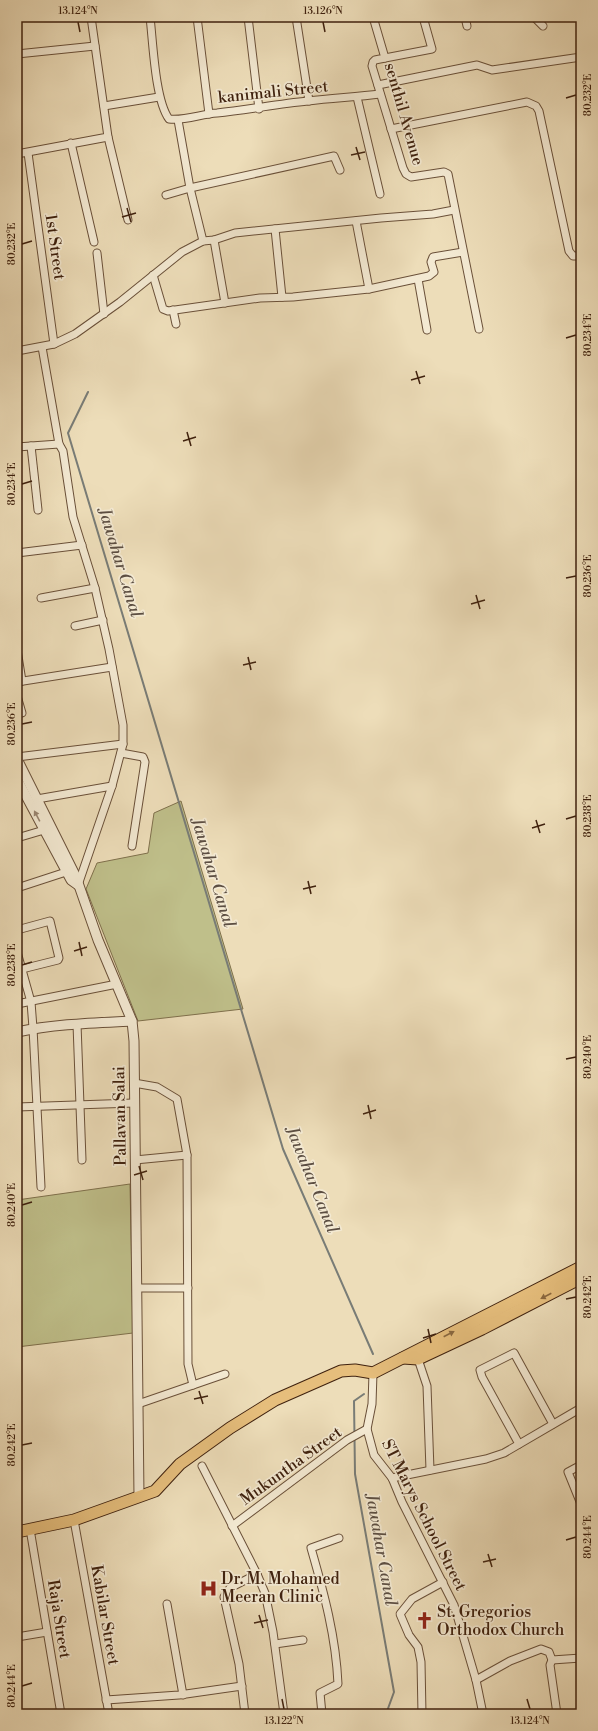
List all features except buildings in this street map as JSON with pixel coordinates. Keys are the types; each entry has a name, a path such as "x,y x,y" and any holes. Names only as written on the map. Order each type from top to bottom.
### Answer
{"main road":[{"path":"417,1355 581,1267"},
{"path":"17,1532 74,1520 155,1492 180,1464 230,1428 275,1400 340,1371 355,1370 373,1373 402,1358 417,1355 482,1329 581,1278"}],"street":[{"path":"91,17 108,138 128,220"},
{"path":"104,106 159,97 150,17"},
{"path":"197,17 209,114"},
{"path":"248,17 258,108"},
{"path":"296,17 309,101"},
{"name":"senthil Avenue","path":"374,17 386,58 375,60 372,66 406,174 411,177 444,172 448,174 454,210 480,329"},
{"path":"386,58 432,49 423,17"},
{"path":"465,17 467,26"},
{"path":"534,17 544,26"},
{"path":"17,54 95,46"},
{"path":"378,85 477,65 492,70 581,58"},
{"name":"kanimali Street","path":"159,97 164,112 169,118 178,120 209,114 309,101 380,94"},
{"path":"357,97 380,194"},
{"path":"391,129 527,102 532,103 539,111 569,250 573,256 581,256"},
{"path":"178,120 190,188 203,241"},
{"path":"17,154 28,153 71,143 108,138"},
{"path":"71,143 94,242"},
{"name":"1st Street","path":"28,153 54,344"},
{"path":"166,196 190,188 334,156 340,170"},
{"path":"17,350 42,348 75,334 120,302 182,252 203,241 214,240 236,233 433,214 454,210"},
{"path":"356,221 369,289"},
{"path":"275,229 282,297"},
{"path":"214,240 225,303"},
{"path":"153,275 163,309 168,311 260,298 369,289 432,275 434,272 431,262 433,257 463,252"},
{"path":"97,253 104,314"},
{"path":"418,278 427,330"},
{"path":"173,310 176,324"},
{"path":"17,779 20,791 44,830 66,872 71,880 78,885 112,786 121,753 123,744 123,720 103,620 95,588 73,517 63,451 59,444 42,348"},
{"path":"17,447 59,444"},
{"path":"31,446 38,510"},
{"path":"17,554 82,545"},
{"path":"41,598 95,588"},
{"path":"75,626 103,620"},
{"path":"17,650 19,682 112,667"},
{"path":"17,696 22,713"},
{"path":"17,758 123,744"},
{"path":"121,753 139,755 143,757 145,762 132,846"},
{"name":"Pallavan Salai","path":"17,758 72,868 116,984 132,1021 134,1040 139,1497"},
{"path":"37,799 112,786"},
{"path":"17,838 44,830"},
{"path":"17,888 66,872"},
{"path":"17,930 50,921 59,958 58,960 21,972"},
{"path":"17,952 21,972 31,1002 34,1028 41,1187"},
{"path":"17,1004 116,984"},
{"path":"17,1032 34,1028 132,1021"},
{"path":"77,1024 82,1160"},
{"path":"134,1083 157,1087 177,1100 187,1155 188,1364 193,1385"},
{"path":"17,1107 134,1103"},
{"path":"135,1160 187,1155"},
{"path":"136,1288 188,1288"},
{"path":"519,1444 482,1377 480,1370 514,1352 552,1424"},
{"path":"417,1355 427,1386 430,1470"},
{"name":"ST Marys School Street","path":"373,1373 372,1404 367,1429 374,1455 392,1478 402,1502 454,1605 476,1680 483,1714"},
{"path":"138,1404 225,1374"},
{"path":"392,1478 486,1459 504,1453 581,1408"},
{"name":"Mukuntha Street","path":"232,1526 367,1429"},
{"path":"581,1465 568,1472 581,1504"},
{"path":"202,1466 257,1574 265,1593 275,1644 284,1714"},
{"name":"Kabilar Street","path":"74,1520 109,1714"},
{"name":"Raja Street","path":"30,1529 61,1714"},
{"path":"322,1714 320,1693 338,1684 337,1655 325,1598 311,1548 339,1538"},
{"path":"245,1714 242,1686 224,1597 230,1588 257,1574"},
{"path":"422,1714 421,1662 418,1647 409,1635 400,1614 412,1600 443,1582"},
{"path":"167,1604 183,1695"},
{"path":"17,1637 47,1632"},
{"path":"275,1644 303,1640"},
{"path":"476,1680 510,1661 541,1649 549,1652 552,1660 550,1665 557,1714"},
{"path":"552,1660 581,1658"},
{"path":"106,1700 183,1695 242,1686"}],"green space":[{"path":"181,801 243,1009 138,1021 86,889 97,863 148,853 154,813"},
{"path":"130,1184 133,1333 17,1347 17,1200"}],"waterway":[{"name":"Jawahar Canal","path":"88,392 68,433 283,1149 373,1354"},
{"name":"Jawahar Canal","path":"364,1394 354,1401 355,1474 394,1692 386,1714"}],"place":[{"name":"Dr. M. Mohamed Meeran Clinic","path":"208,1588"},
{"name":"St. Gregorios Orthodox Church","path":"424,1621"}]}
